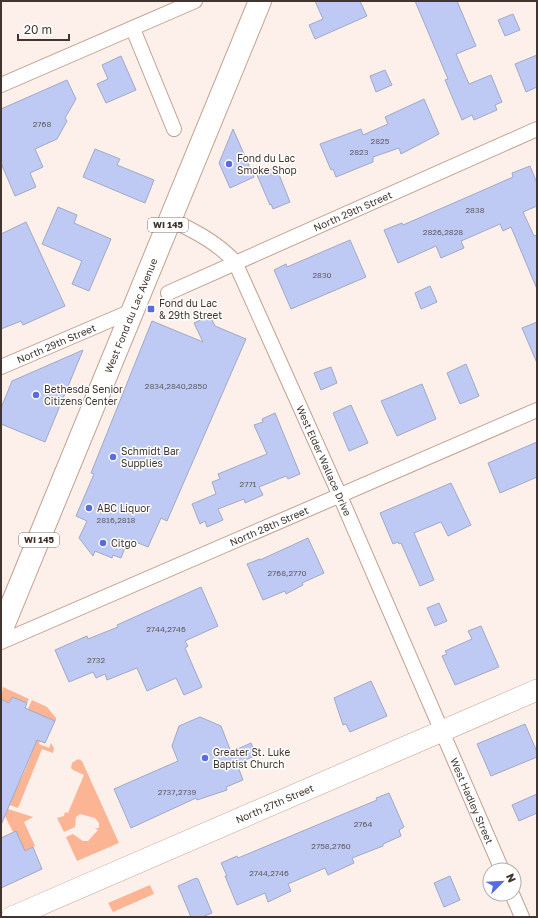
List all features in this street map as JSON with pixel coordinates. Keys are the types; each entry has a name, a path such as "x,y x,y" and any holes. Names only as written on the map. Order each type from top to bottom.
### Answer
{"main road":[{"name":"West Fond du Lac Avenue","path":"1,631 260,1"},
{"name":"North 27th Street","path":"12,917 537,690"}],"street":[{"path":"1,85 195,1"},
{"path":"133,29 174,129"},
{"name":"North 29th Street","path":"168,292 537,129"},
{"name":"West Elder Wallace Drive","path":"170,219 199,234 223,249 235,262 443,731"},
{"name":"North 29th Street","path":"1,368 134,310"},
{"name":"North 28th Street","path":"1,642 537,410"},
{"name":"West Hadley Street","path":"443,731 499,862"},
{"path":"515,902 522,917"}],"shaded area":[{"path":"3,687 29,699 27,703 12,697 9,703 1,699"},
{"path":"32,700 47,707 56,718 56,721 27,711"},
{"path":"35,739 40,741 39,744 49,748 51,743 54,748 53,753 42,749 18,808 7,804 28,764"},
{"path":"78,759 82,761 119,843 77,861 66,837 73,834 83,841 88,841 98,830 95,828 99,828 99,823 95,818 80,814 76,817 75,827 64,832 57,818 64,816 65,812 68,813 84,775 71,768 72,763"},
{"path":"8,809 33,817 24,822 35,846 22,852 16,831 13,832 5,816"},
{"path":"150,885 154,894 113,912 108,903"}],"building":[{"path":"315,1 360,1 367,16 315,39 309,25 323,19"},
{"path":"415,1 457,1 476,46 456,54 469,84 491,75 502,102 495,105 497,110 474,120 472,115 462,120 445,80 448,79"},
{"path":"513,14 520,30 505,36 498,20"},
{"path":"537,55 537,87 526,92 515,64"},
{"path":"121,56 136,90 106,103 97,84 108,79 102,65"},
{"path":"385,70 392,85 376,92 370,76"},
{"path":"67,80 76,99 65,118 67,121 57,139 35,149 43,167 30,173 36,187 15,196 1,163 1,109"},
{"path":"424,99 439,134 401,154 399,148 373,157 373,162 336,177 333,169 331,170 320,144 361,129 363,135 388,124 385,117"},
{"path":"233,129 254,177 230,188 219,163"},
{"path":"95,149 120,159 117,165 154,180 145,203 83,177"},
{"path":"530,166 537,183 537,206 523,212 534,236 537,235 537,289 511,227 503,231 500,224 461,241 464,248 441,258 436,246 398,263 384,230 402,223 403,225 479,192 513,177 512,173"},
{"path":"276,167 290,202 273,209 257,175"},
{"path":"58,207 77,215 74,223 111,239 89,291 72,284 82,261 42,244"},
{"path":"26,222 65,306 23,325 21,321 1,329 1,234"},
{"path":"350,240 366,277 291,309 274,270 286,264 287,267"},
{"path":"430,286 437,302 421,309 415,293"},
{"path":"210,316 215,326 246,339 167,521 161,518 148,547 131,540 127,549 125,548 121,558 113,555 112,558 95,551 93,556 79,538 87,521 76,516 94,474 91,473 152,321 203,342 194,323"},
{"path":"537,322 537,363 522,328"},
{"name":"Bethesda Senior Citizens Center","path":"83,350 45,442 1,424 1,408 12,381"},
{"path":"466,364 479,396 460,404 447,373"},
{"path":"331,367 337,383 321,390 314,373"},
{"path":"422,384 436,419 397,436 381,401"},
{"path":"351,405 368,443 349,451 333,413"},
{"path":"275,413 300,474 288,479 286,476 259,487 263,495 245,503 244,499 218,509 223,520 207,527 205,521 200,524 192,504 216,494 212,482 220,479 218,474 267,454 254,425 263,422 262,419"},
{"path":"537,442 537,477 500,493 488,463"},
{"path":"451,483 471,525 448,536 441,522 414,533 434,580 420,586 401,543 399,544 398,542 393,544 380,513"},
{"path":"308,538 324,573 302,583 303,585 286,594 285,591 263,600 247,564 260,560"},
{"path":"201,587 218,626 185,641 188,646 185,648 202,687 184,695 176,678 147,691 137,668 107,680 105,674 96,678 93,672 69,682 55,650 87,636 88,639 118,627 117,625"},
{"path":"439,603 447,621 435,626 427,608"},
{"path":"481,626 499,667 455,685 442,656 447,654 445,651 472,639 468,631"},
{"path":"371,681 387,716 350,732 346,724 343,725 334,698"},
{"path":"12,697 27,703 25,708 55,721 45,743 37,740 1,825 1,699 9,703"},
{"path":"200,717 221,726 231,752 251,743 256,755 237,764 243,780 226,787 227,790 197,800 196,798 131,828 114,789 178,761 172,746 179,726"},
{"path":"525,724 537,752 537,757 491,776 477,744"},
{"path":"389,793 404,827 399,830 401,836 383,844 383,846 352,858 354,863 328,875 325,868 288,884 291,891 268,902 265,893 237,905 221,863 237,856 238,858 377,800 376,798"},
{"path":"537,794 537,813 519,821 512,805"},
{"path":"16,831 25,851 33,847 42,869 1,888 1,838"},
{"path":"450,876 460,900 444,907 434,883"},
{"path":"196,878 198,879 212,913 202,917 191,917 178,886"}],"place":[{"name":"Fond du Lac Smoke Shop","path":"229,164"},
{"name":"Fond du Lac & 29th Street","path":"151,309"},
{"name":"Bethesda Senior Citizens Center","path":"36,395"},
{"name":"Schmidt Bar Supplies","path":"113,457"},
{"name":"ABC Liquor","path":"89,508"},
{"name":"Citgo","path":"103,543"},
{"name":"Greater St. Luke Baptist Church","path":"205,758"}]}
